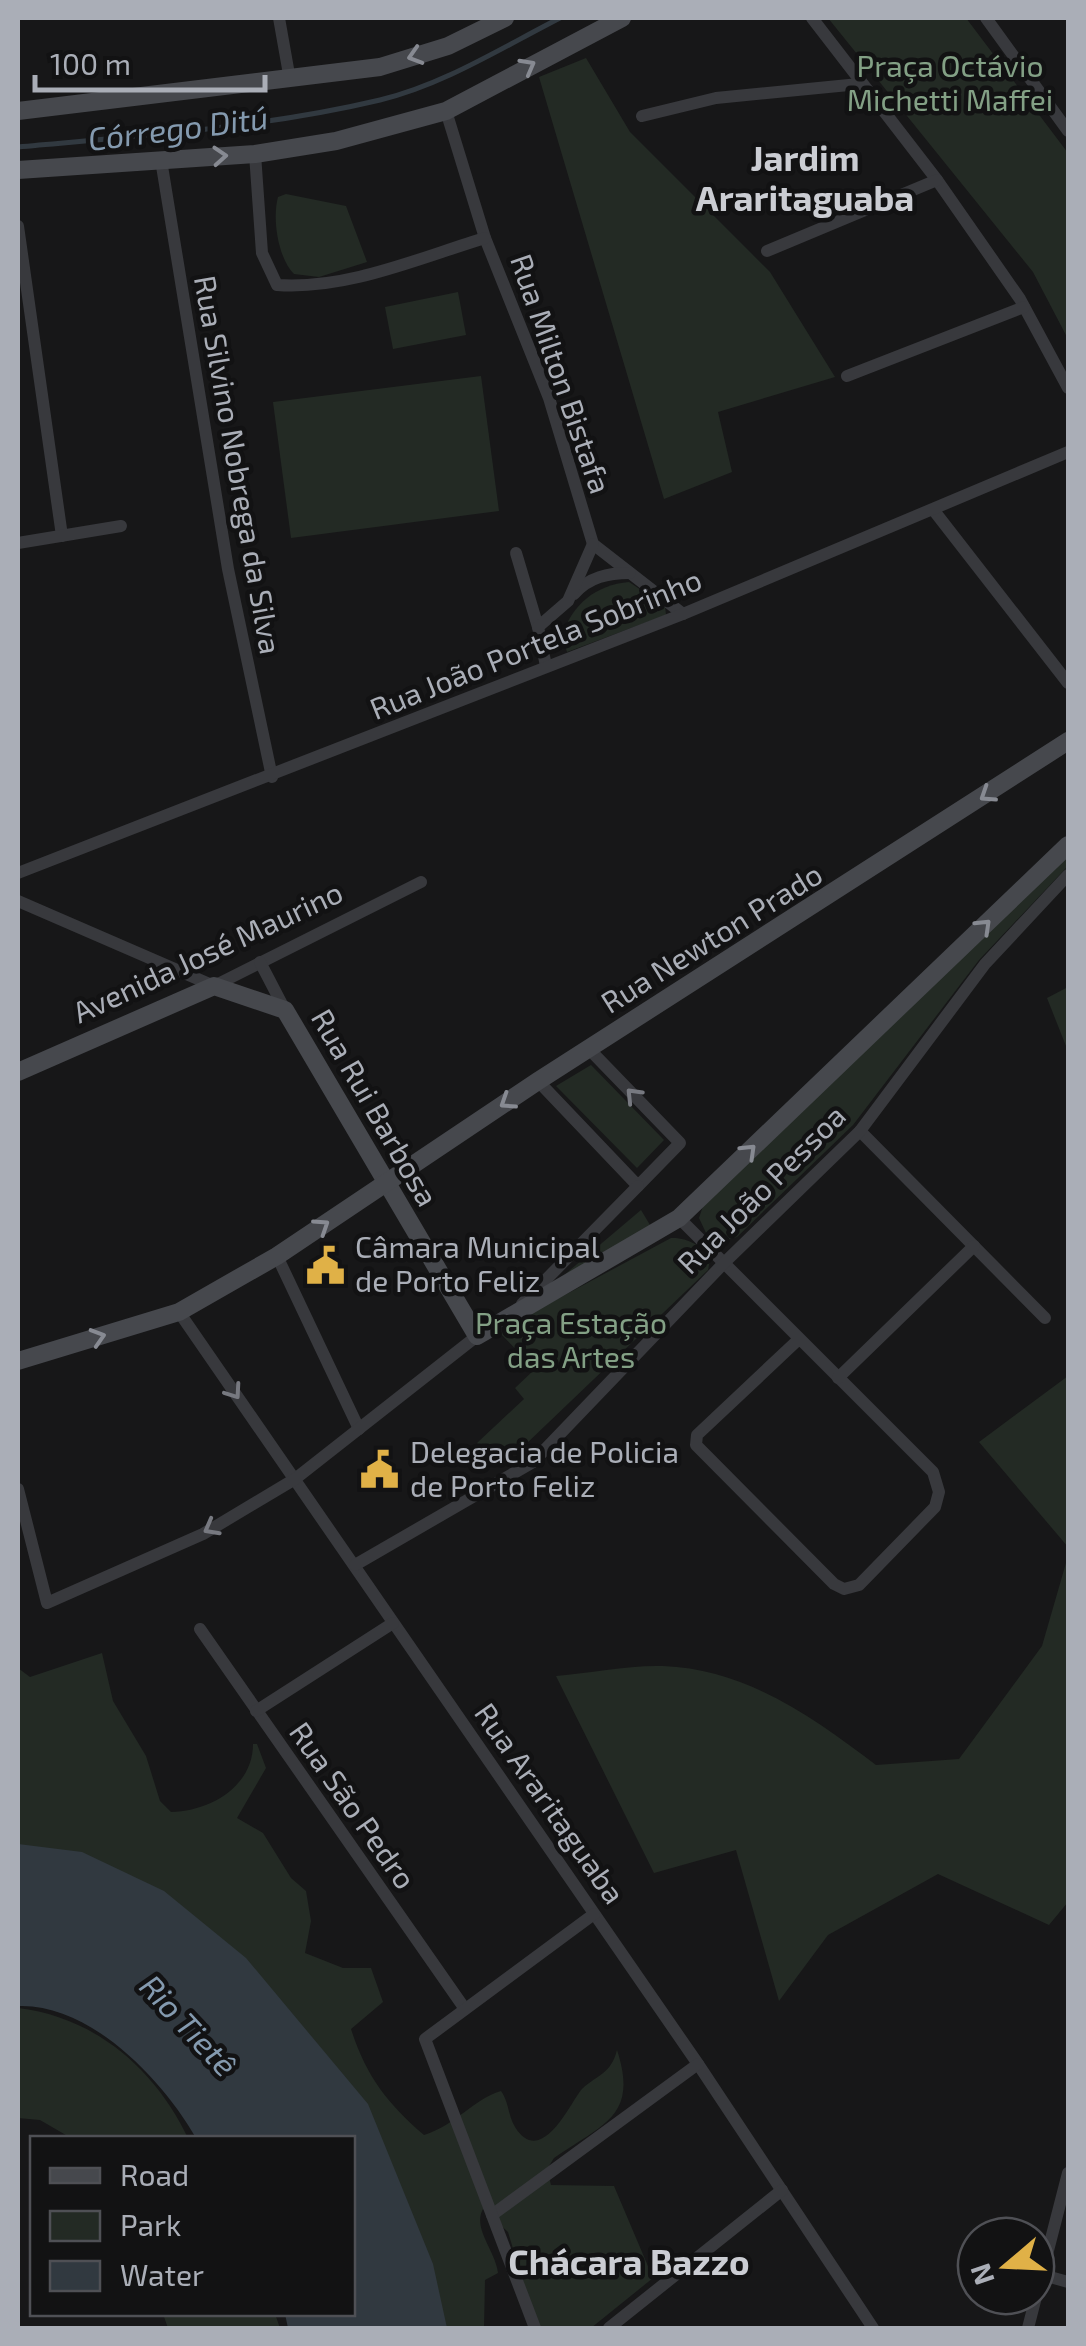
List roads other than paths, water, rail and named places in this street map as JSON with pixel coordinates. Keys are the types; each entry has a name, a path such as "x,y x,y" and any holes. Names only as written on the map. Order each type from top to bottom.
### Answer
{"street":[{"path":"279,18 290,80"},
{"path":"18,112 380,67 448,46 505,18"},
{"path":"18,170 254,154 336,140 446,111 622,18"},
{"path":"812,18 859,84 937,180 1024,306 1068,388"},
{"path":"986,18 1068,131"},
{"path":"642,116 716,98 859,84"},
{"name":"Rua Milton Bistafa","path":"446,111 486,238 549,398 592,544"},
{"path":"254,154 262,253 277,285 312,286 370,274 486,238"},
{"name":"Rua Silvino Nobrega da Silva","path":"161,160 228,569 272,778"},
{"path":"766,251 937,180"},
{"path":"18,226 62,536"},
{"path":"847,376 1024,306"},
{"name":"Rua João Portela Sobrinho","path":"18,873 272,778 683,614 935,512 1068,452"},
{"path":"935,512 1068,683"},
{"path":"18,543 121,526"},
{"path":"568,600 592,544 683,614"},
{"path":"516,554 546,666"},
{"path":"538,628 582,584 608,573 630,573"},
{"name":"Rua Newton Prado","path":"18,1361 178,1312 277,1256 538,1082 1068,742"},
{"path":"18,1489 46,1603 202,1534 295,1479 477,1336 679,1218 1068,844"},
{"name":"Rua João Pessoa","path":"355,1565 533,1462 724,1263 860,1130 984,964 1068,876"},
{"name":"Avenida José Maurino","path":"18,1072 214,986 421,882"},
{"name":"Rua Rui Barbosa","path":"18,901 214,986 285,1010"},
{"name":"Rua Rui Barbosa","path":"260,962 477,1336"},
{"path":"513,1313 680,1142 589,1049"},
{"path":"538,1082 638,1186"},
{"path":"860,1130 1045,1318"},
{"path":"679,1218 933,1472 939,1492 935,1507 859,1585 844,1589 834,1584 696,1445 697,1435 799,1339"},
{"path":"838,1378 974,1246"},
{"path":"277,1256 360,1430"},
{"name":"Rua Araritaguaba","path":"178,1312 698,2064 872,2328"},
{"path":"256,1712 394,1623"},
{"name":"Rua São Pedro","path":"200,1630 465,2010"},
{"path":"535,2328 425,2039 594,1914"},
{"path":"492,2215 698,2064"},
{"path":"1056,2222 1068,2173"},
{"path":"608,2328 782,2190"}],"water":[{"name":"Rio Tietê","path":"18,1844 82,1852 164,1891 246,1958 368,2104 433,2264 447,2328 288,2328 285,2316 355,2316 355,2136 195,2136 164,2092 122,2049 72,2017 45,2008 18,2006"}],"waterway":[{"name":"Córrego Ditú","path":"18,147 245,124 380,100 450,75 560,18"}],"place":[{"name":"Câmara Municipal de Porto Feliz","path":"325,1265"},
{"name":"Delegacia de Policia de Porto Feliz","path":"380,1470"}],"district":[{"name":"Jardim Araritaguaba","path":"805,179"},
{"name":"Chácara Bazzo","path":"629,2263"}],"park label":[{"name":"Praça Octávio Michetti Maffei","path":"950,84"},
{"name":"Praça Estação das Artes","path":"571,1341"}]}
